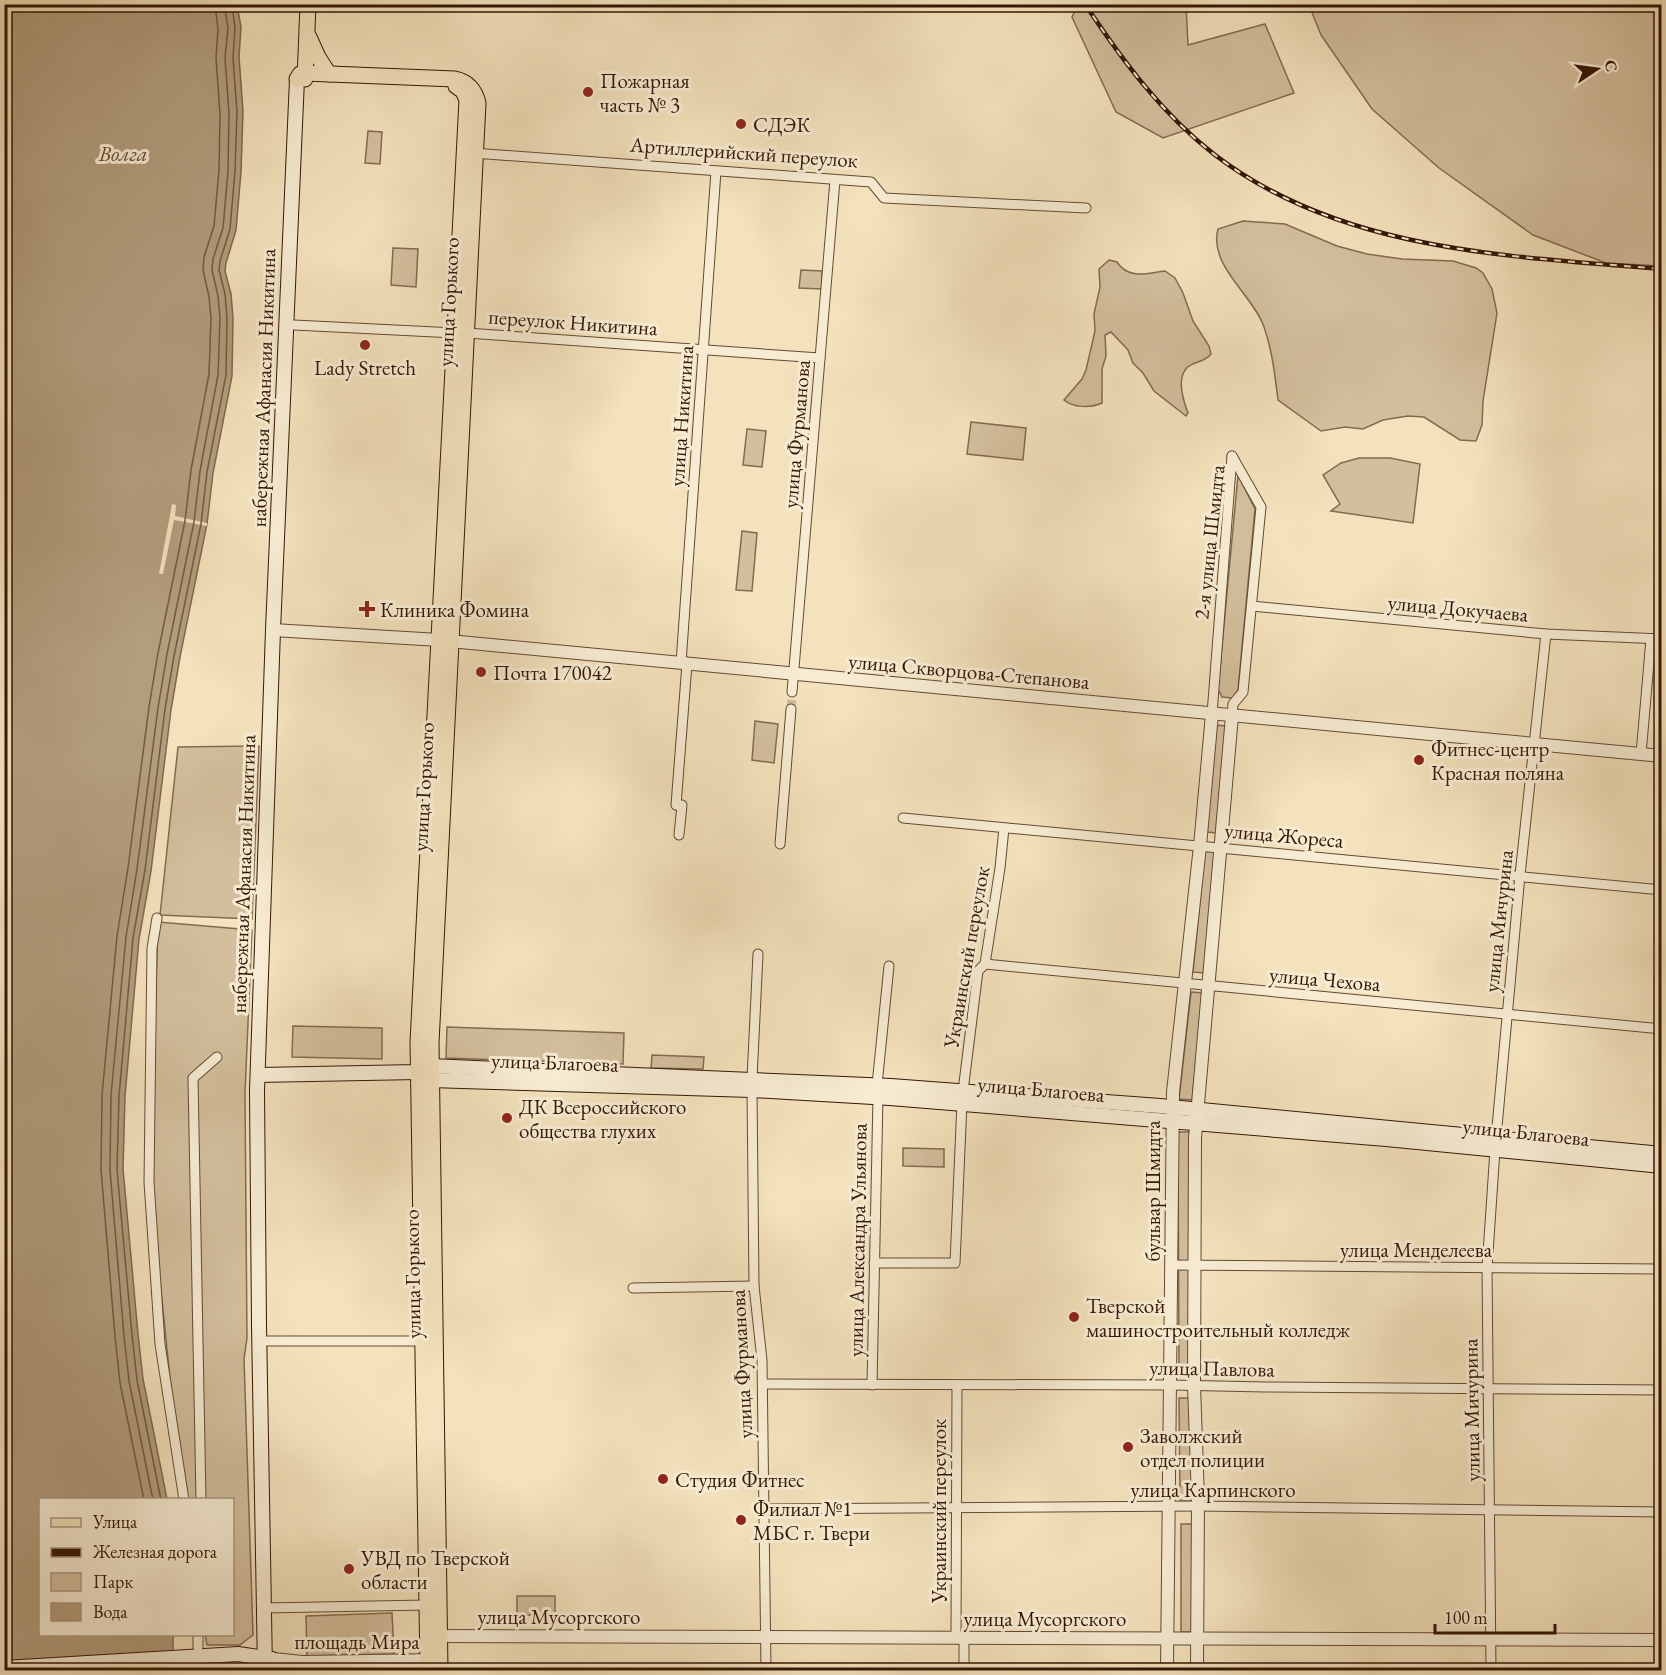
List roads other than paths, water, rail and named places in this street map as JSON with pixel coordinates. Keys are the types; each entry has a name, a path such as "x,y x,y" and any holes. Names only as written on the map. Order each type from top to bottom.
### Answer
{"main road":[{"path":"300,4 302,77"},
{"path":"302,77 308,4"},
{"path":"307,28 314,49 329,74"},
{"name":"улица Горького","path":"302,77 329,74 455,79 465,83 473,90 478,102 470,153 426,1073 427,1605 434,1636"},
{"name":"улица Горького","path":"302,77 455,86 464,91 470,153"},
{"name":"набережная Афанасия Никитина","path":"277,631 294,325 302,77"},
{"name":"набережная Афанасия Никитина","path":"269,1612 259,1325 262,1075 277,631 302,77"},
{"name":"улица Благоева","path":"262,1075 426,1073 752,1084 877,1091 1198,1116 1495,1144 1662,1154"},
{"name":"набережная Афанасия Никитина","path":"262,1075 268,1666"},
{"name":"улица Благоева","path":"1495,1144 1662,1166"},
{"name":"улица Горького","path":"428,1341 434,1665"},
{"path":"238,1654 268,1666 264,1635 269,1612"},
{"path":"4,1668 238,1654 254,1647 264,1635"}],"street":[{"name":"Артиллерийский переулок","path":"470,153 871,182 884,198 1086,208"},
{"name":"улица Никитина","path":"679,834 682,805 676,804 716,171"},
{"name":"улица Фурманова","path":"792,692 835,180"},
{"name":"переулок Никитина","path":"294,325 461,333 820,358"},
{"name":"2-я улица Шмидта","path":"1212,714 1232,456 1261,507 1243,692 1233,705 1232,716"},
{"name":"улица Докучаева","path":"1252,606 1546,634 1656,639"},
{"name":"улица Скворцова-Степанова","path":"277,631 445,641 1662,756"},
{"name":"улица Мичурина","path":"1491,1671 1487,1268 1506,1015 1546,634"},
{"path":"1641,754 1656,639"},
{"path":"780,844 791,709"},
{"name":"бульвар Шмидта","path":"1167,1671 1172,1114 1212,714"},
{"name":"бульвар Шмидта","path":"1197,1671 1198,1506 1194,1385 1198,1116 1207,986 1232,716"},
{"name":"улица Жореса","path":"903,818 1662,890"},
{"name":"Украинский переулок","path":"874,1263 955,1263 963,1097 978,971 985,964 1004,828"},
{"path":"157,918 152,948 149,1182 160,1344 173,1398 184,1498"},
{"name":"улица Фурманова","path":"758,954 752,1084 754,1286 763,1384 766,1671"},
{"name":"улица Чехова","path":"985,964 1662,1029"},
{"name":"улица Александра Ульянова","path":"872,1385 877,1091 889,966"},
{"path":"201,1498 193,1078 217,1057"},
{"name":"улица Менделеева","path":"1171,1265 1662,1269"},
{"path":"633,1288 754,1286"},
{"path":"266,1341 428,1341"},
{"name":"улица Павлова","path":"763,1384 1170,1384 1662,1390"},
{"name":"Украинский переулок","path":"957,1385 956,1507 960,1637 964,1671"},
{"name":"улица Карпинского","path":"764,1509 1198,1506 1662,1512"},
{"path":"269,1612 290,1608 427,1605"},
{"path":"198,1636 198,1647"},
{"name":"улица Мусоргского","path":"434,1636 1662,1640"},
{"name":"площадь Мира","path":"268,1666 290,1661 434,1665"}],"water":[{"name":"Волга","path":"5,5 237,5 241,27 239,57 243,111 241,172 236,230 225,271 231,294 233,318 232,376 213,473 207,524 171,710 151,871 139,939 125,1096 123,1169 138,1334 143,1379 167,1498 39,1498 39,1636 173,1636 173,1670 5,1670"}],"tunnel":[{"path":"791,709 792,692"}],"railway":[{"path":"1085,4 1144,85 1196,139 1215,155 1264,187 1317,212 1372,230 1429,244 1487,253 1662,269"}],"place":[{"name":"Пожарная часть № 3","path":"588,92"},
{"name":"СДЭК","path":"741,124"},
{"name":"Lady Stretch","path":"365,345"},
{"name":"Клиника Фомина","path":"367,609"},
{"name":"Почта 170042","path":"481,672"},
{"name":"Фитнес-центр Красная поляна","path":"1419,760"},
{"name":"ДК Всероссийского общества глухих","path":"507,1118"},
{"name":"Тверской машиностроительный колледж","path":"1074,1317"},
{"name":"Заволжский отдел полиции","path":"1128,1447"},
{"name":"Студия Фитнес","path":"663,1479"},
{"name":"Филиал №1 МБС г. Твери","path":"741,1520"},
{"name":"УВД по Тверской области","path":"349,1569"}]}
